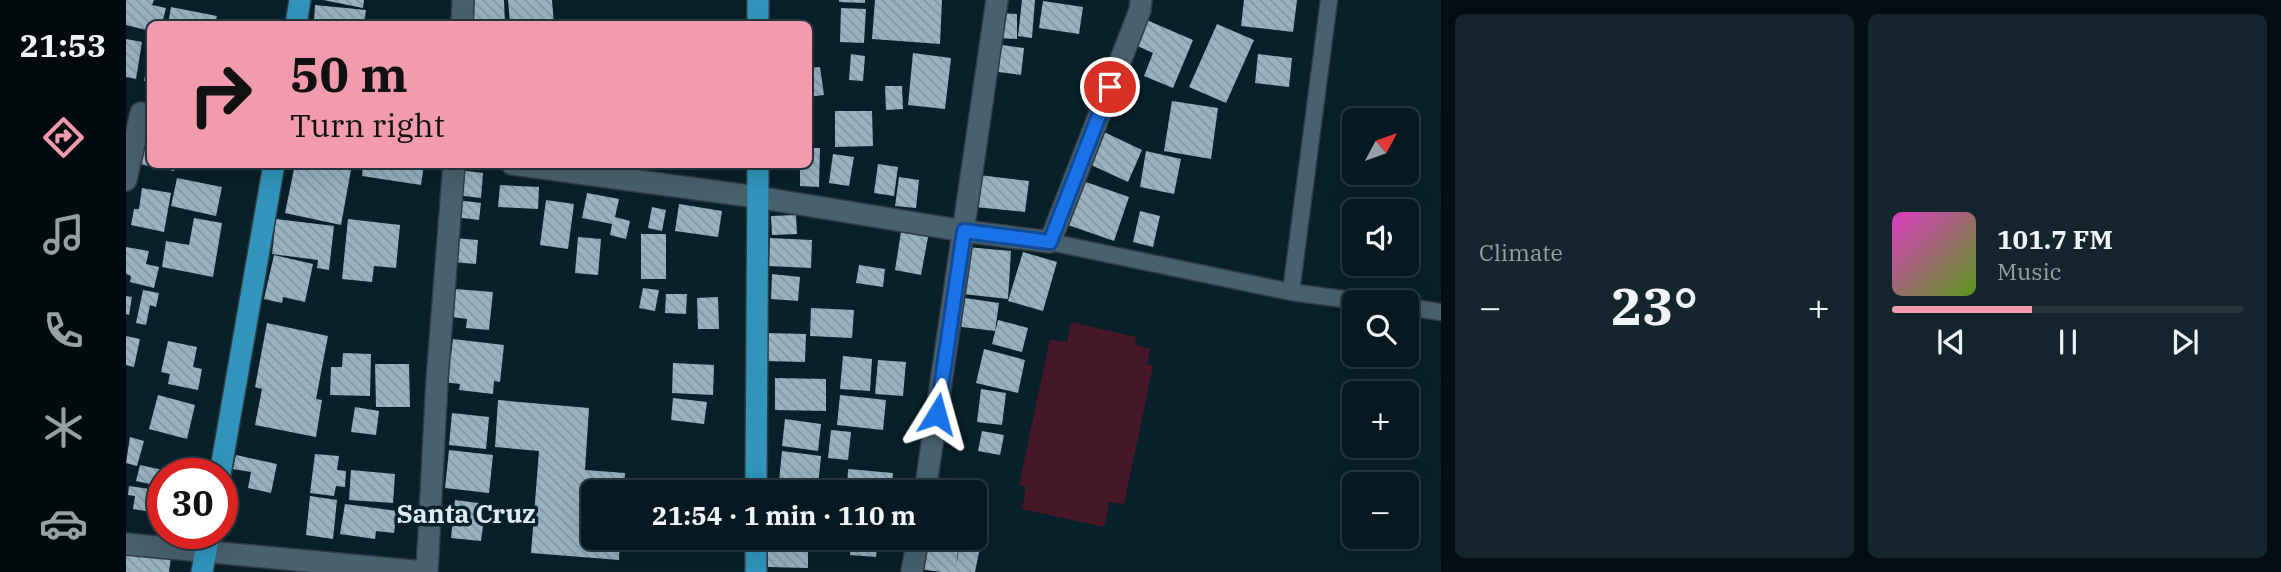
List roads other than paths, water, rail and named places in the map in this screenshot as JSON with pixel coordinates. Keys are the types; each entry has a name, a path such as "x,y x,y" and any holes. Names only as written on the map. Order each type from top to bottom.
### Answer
{"main road":[{"path":"296,21 300,0"},
{"path":"758,0 758,21"},
{"path":"223,458 273,168"},
{"path":"756,480 758,168"},
{"path":"756,550 756,572"}],"street":[{"path":"462,21 463,0"},
{"path":"927,480 997,0"},
{"path":"542,168 757,197 964,231 1050,242 1140,10 1141,0"},
{"path":"126,180 139,112"},
{"path":"126,544 426,572 437,380 454,168"},
{"path":"912,572 916,550"}],"lane":[{"path":"1291,292 1329,0"},
{"path":"1050,242 1291,292 1342,299"},
{"path":"1419,309 1441,312"}],"district":[{"name":"Santa Cruz","path":"466,513"}]}
